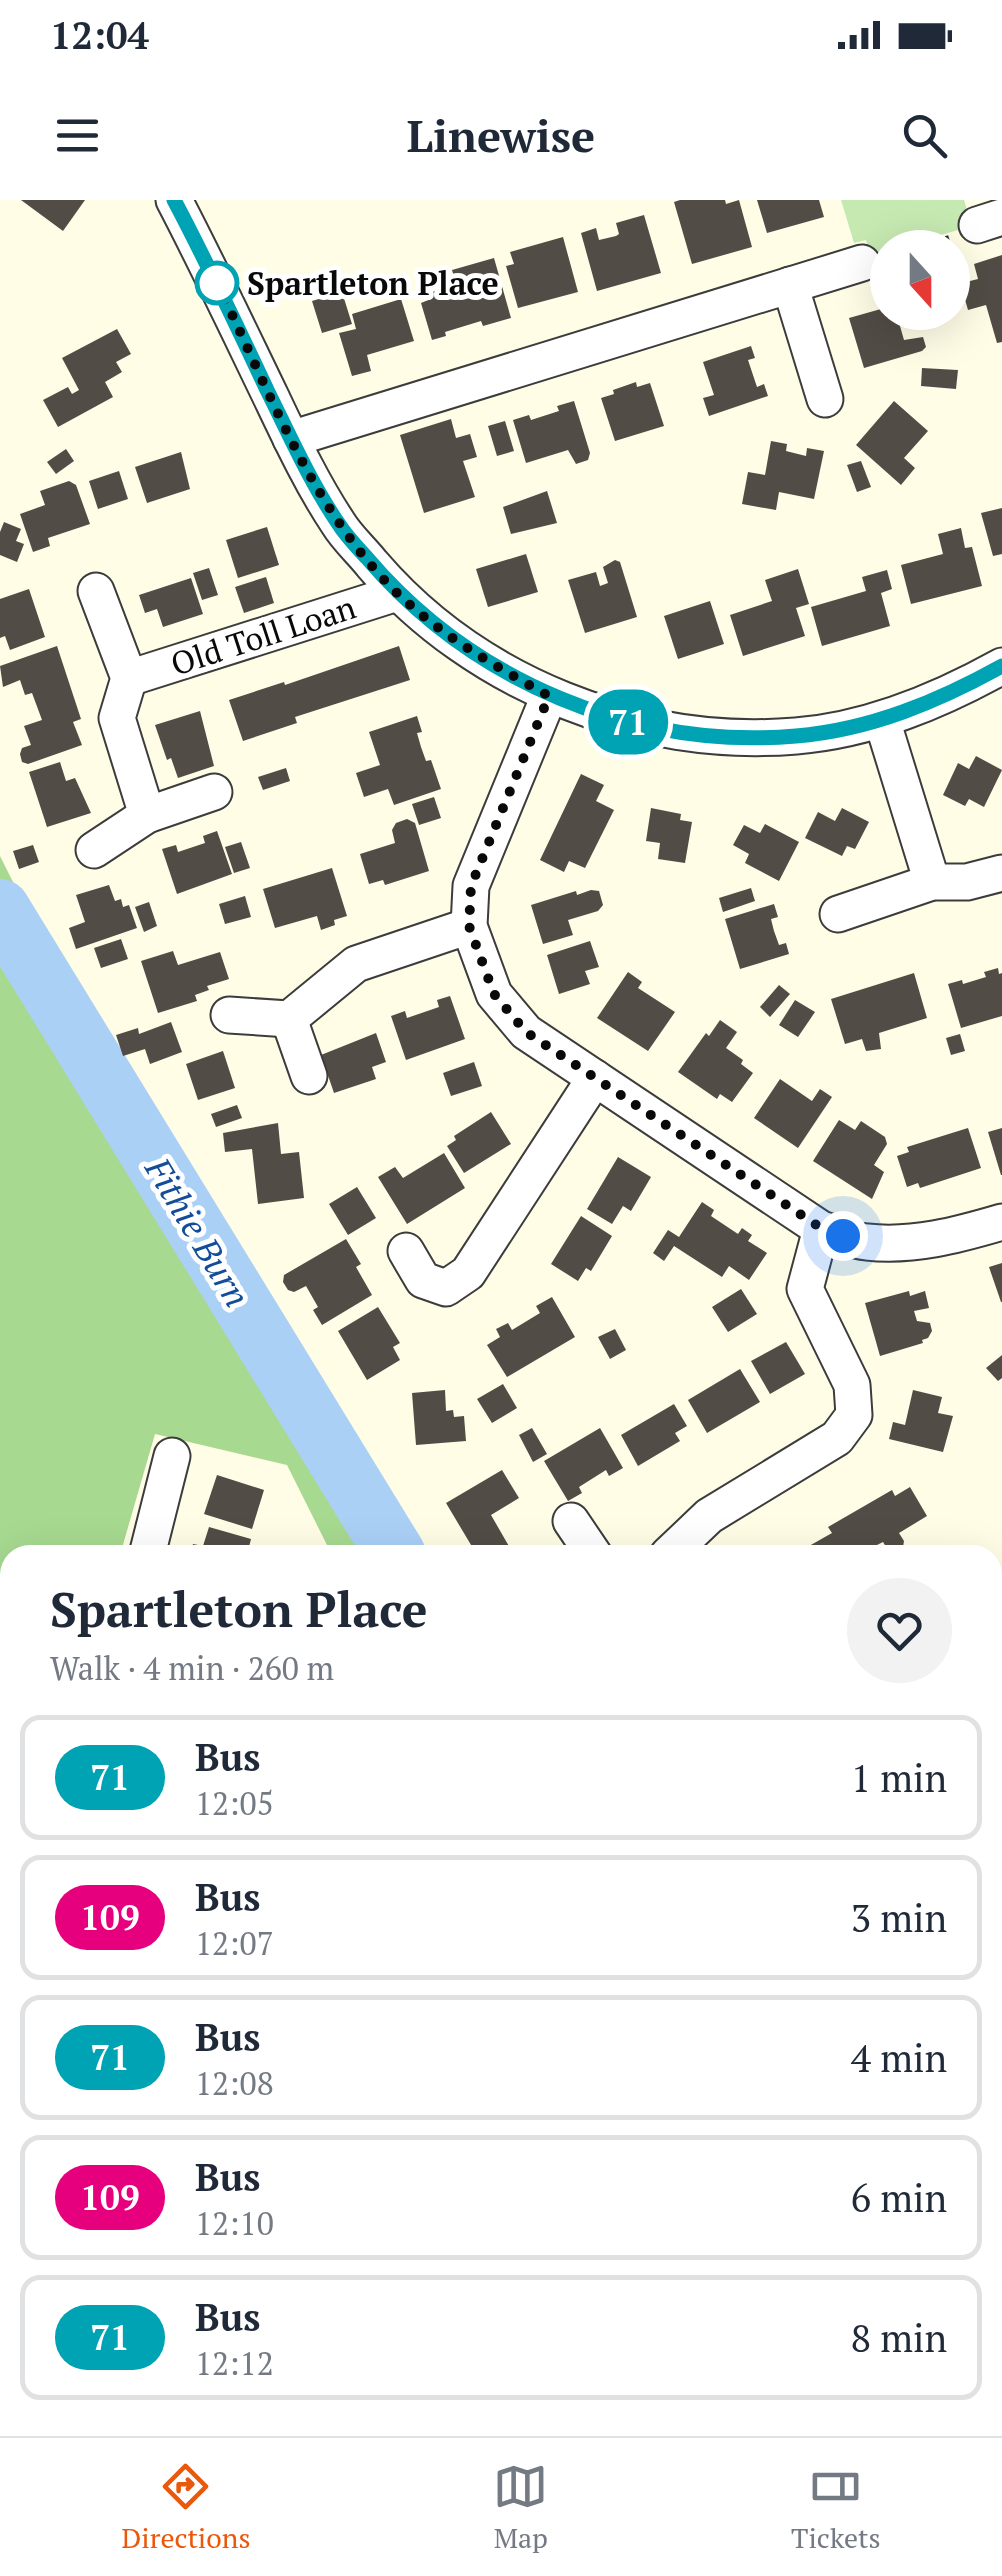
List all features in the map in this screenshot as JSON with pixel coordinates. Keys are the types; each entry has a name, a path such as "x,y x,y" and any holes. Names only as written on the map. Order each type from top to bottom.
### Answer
{"street":[{"path":"174,200 291,440 338,524 397,593 466,650 549,696 624,721 707,736 797,736 882,720 959,690 1002,666"},
{"path":"291,440 862,263"},
{"path":"790,285 825,399"},
{"name":"Old Toll Loan","path":"96,591 129,678 117,718 147,814"},
{"name":"Old Toll Loan","path":"129,678 397,593"},
{"path":"549,696 471,886 469,926 494,994 526,1032 821,1228 865,1242 912,1242 958,1235 1002,1222"},
{"path":"882,720 932,882"},
{"path":"94,850 147,814 214,792"},
{"path":"838,914 932,882 967,882 1002,873"},
{"path":"229,1015 289,1019 356,964 469,926"},
{"path":"289,1019 309,1076"},
{"path":"406,1251 423,1280 446,1288 468,1273 594,1078"},
{"path":"679,1545 710,1516 837,1438 854,1415 852,1385 804,1289 821,1228"},
{"path":"150,1545 172,1456"},
{"path":"571,1521 587,1545"}],"green space":[{"path":"841,200 964,200 972,226 958,230 870,230 870,256 866,240 854,243"},
{"path":"0,856 63,982 411,1545 327,1545 287,1465 155,1434 123,1545 0,1545"}],"building":[{"path":"21,200 85,200 63,231"},
{"path":"725,200 726,204 739,200 752,247 692,264 674,202"},
{"path":"757,200 819,200 824,217 767,233"},
{"path":"644,215 661,273 597,291 581,233 596,228 599,240 616,236 616,223"},
{"path":"563,237 578,292 518,308 506,266 514,264 510,252"},
{"path":"1002,255 1002,342 997,343 986,305 970,309 970,281 978,279 974,264"},
{"path":"494,258 511,318 483,326 481,321 432,340 421,303 431,299 429,293 456,284 452,270"},
{"path":"342,292 352,324 322,333 312,301"},
{"path":"401,299 414,341 367,355 371,371 352,376 339,333 356,329 352,314"},
{"path":"870,312 870,330 901,330 904,340 923,337 926,347 864,368 849,318"},
{"path":"117,329 131,354 116,362 122,372 105,382 113,397 58,427 43,400 68,387 72,394 79,390 62,358"},
{"path":"751,346 755,358 748,360 757,387 764,384 768,396 709,416 703,398 714,395 703,362"},
{"path":"922,368 958,370 956,389 921,386"},
{"path":"636,382 637,387 650,383 664,426 615,441 601,398"},
{"path":"574,401 590,453 588,460 576,464 568,450 526,463 513,420 529,415 531,420 559,411 557,406"},
{"path":"894,401 928,431 904,458 915,468 901,485 856,445"},
{"path":"451,419 456,438 470,434 477,457 463,461 475,497 424,513 400,435"},
{"path":"505,421 514,451 497,456 488,426"},
{"path":"771,441 787,444 786,451 806,456 807,448 824,451 814,499 779,492 776,510 742,504 748,472 765,475"},
{"path":"66,449 74,461 56,474 47,462"},
{"path":"181,452 190,489 147,503 135,467"},
{"path":"861,461 871,487 857,492 847,465"},
{"path":"119,471 128,499 98,509 89,481"},
{"path":"69,481 76,485 90,524 48,538 50,546 33,552 20,514 45,505 40,491"},
{"path":"547,491 557,523 511,534 503,507"},
{"path":"1002,508 1002,554 993,556 981,513"},
{"path":"4,522 21,529 16,541 24,544 17,562 0,555"},
{"path":"267,527 279,565 238,578 226,540"},
{"path":"961,528 965,548 972,547 982,586 911,604 901,565 943,554 938,534"},
{"path":"526,554 538,592 488,607 476,569"},
{"path":"615,560 620,562 637,617 585,633 568,580 596,572 600,586 608,583 603,567"},
{"path":"209,568 218,595 202,600 193,573"},
{"path":"798,569 809,604 796,608 805,636 743,656 730,615 772,601 765,580"},
{"path":"887,570 892,589 881,593 890,626 822,646 811,607 866,591 862,577"},
{"path":"266,577 274,603 244,613 235,587"},
{"path":"191,578 203,614 163,627 157,609 145,613 139,595"},
{"path":"29,589 45,637 10,650 5,636 0,638 0,599"},
{"path":"710,601 724,644 678,659 664,616"},
{"path":"57,646 81,719 73,722 82,745 28,764 22,762 20,754 22,748 31,745 24,726 42,720 32,693 25,695 20,680 3,687 0,666"},
{"path":"399,646 410,680 295,717 297,723 243,741 229,700"},
{"path":"200,711 214,766 178,778 155,725"},
{"path":"417,716 421,747 426,761 431,760 441,789 394,805 388,789 364,797 356,773 380,765 369,732"},
{"path":"976,756 1002,770 984,807 969,799 965,806 943,795 958,763 969,769"},
{"path":"60,762 66,781 75,778 91,813 47,827 29,772"},
{"path":"286,768 290,781 263,790 258,777"},
{"path":"581,774 604,785 596,801 614,810 585,868 569,861 564,872 540,860"},
{"path":"434,797 441,818 419,825 412,804"},
{"path":"651,808 681,814 680,820 692,822 685,863 658,859 660,843 646,841"},
{"path":"842,808 869,822 855,849 847,846 842,856 805,838 818,812 835,821"},
{"path":"407,819 415,823 429,871 385,885 383,880 369,884 360,854 395,843 392,830 396,823"},
{"path":"765,824 799,842 779,881 745,863 749,854 733,845 744,825 760,833"},
{"path":"217,831 232,874 177,894 162,849 176,845 178,852 205,843 203,836"},
{"path":"241,842 250,868 234,873 225,847"},
{"path":"33,845 39,862 19,869 13,851"},
{"path":"332,868 347,916 321,930 317,916 275,928 263,889"},
{"path":"109,885 115,901 121,899 123,907 129,905 137,928 76,949 69,928 85,922 76,895"},
{"path":"751,888 755,901 723,912 719,898"},
{"path":"599,891 603,905 598,911 568,920 573,935 543,944 531,905"},
{"path":"245,896 251,917 225,924 219,904"},
{"path":"149,902 157,926 144,932 135,907"},
{"path":"774,904 778,917 771,919 774,931 779,945 786,943 789,954 740,969 725,919"},
{"path":"121,939 128,959 101,968 94,948"},
{"path":"590,941 599,967 585,971 590,984 559,994 547,955"},
{"path":"173,951 178,965 220,952 229,979 207,986 209,990 195,995 197,1001 158,1013 141,961"},
{"path":"998,968 1002,973 1002,1016 961,1028 948,984 986,977 984,972"},
{"path":"628,972 642,982 638,988 675,1012 648,1051 597,1018"},
{"path":"914,973 927,1018 879,1033 881,1049 866,1051 862,1039 845,1044 831,999"},
{"path":"779,985 790,994 770,1017 760,1007"},
{"path":"450,996 465,1039 406,1060 391,1016 405,1011 407,1018 439,1007 437,1000"},
{"path":"795,1000 815,1012 798,1037 779,1025"},
{"path":"720,1020 737,1032 726,1048 753,1073 732,1102 720,1094 717,1099 678,1072"},
{"path":"171,1022 182,1052 150,1064 145,1049 123,1056 116,1035 138,1028 139,1034"},
{"path":"376,1033 386,1062 372,1067 376,1079 334,1093 321,1055"},
{"path":"960,1034 965,1051 951,1055 946,1038"},
{"path":"223,1051 235,1088 198,1100 186,1064"},
{"path":"474,1062 482,1086 451,1096 443,1073"},
{"path":"780,1079 812,1101 820,1089 832,1097 798,1148 754,1118"},
{"path":"237,1105 242,1118 216,1127 211,1114"},
{"path":"491,1112 511,1144 464,1173 447,1146 456,1140 454,1136"},
{"path":"839,1120 855,1130 861,1121 885,1137 887,1144 874,1165 884,1172 872,1199 813,1161"},
{"path":"278,1123 281,1154 299,1152 304,1198 258,1204 252,1149 225,1152 223,1133"},
{"path":"968,1128 981,1168 920,1188 918,1183 907,1187 897,1156 909,1152 907,1147"},
{"path":"1002,1128 1002,1175 1001,1175 988,1132"},
{"path":"444,1153 465,1188 407,1224 378,1177 395,1167 403,1178"},
{"path":"618,1157 651,1177 631,1211 623,1206 612,1224 587,1209"},
{"path":"357,1187 376,1218 348,1235 329,1204"},
{"path":"702,1202 714,1210 711,1216 738,1234 742,1228 752,1235 748,1241 767,1253 749,1280 729,1266 722,1277 674,1246 664,1261 653,1253 668,1230 679,1237"},
{"path":"581,1216 612,1236 591,1271 586,1268 578,1281 551,1264"},
{"path":"346,1239 361,1264 356,1267 372,1295 322,1325 313,1310 318,1307 306,1286 294,1292 288,1290 284,1275"},
{"path":"1002,1263 1002,1302 1001,1302 989,1267"},
{"path":"741,1289 757,1314 728,1332 712,1307"},
{"path":"909,1291 910,1296 925,1291 929,1308 914,1311 917,1321 930,1323 932,1331 923,1343 880,1356 865,1303"},
{"path":"552,1297 575,1337 507,1377 487,1345 500,1337 496,1329 508,1323 512,1330 540,1313 536,1306"},
{"path":"378,1307 400,1343 393,1347 400,1360 367,1380 338,1331"},
{"path":"615,1329 626,1350 610,1359 598,1337"},
{"path":"786,1342 805,1374 770,1394 751,1361"},
{"path":"1002,1355 1002,1378 998,1381 986,1368"},
{"path":"740,1369 760,1402 707,1433 688,1400"},
{"path":"503,1384 517,1408 492,1423 477,1399"},
{"path":"445,1390 446,1411 453,1410 454,1417 464,1416 466,1441 416,1445 412,1393"},
{"path":"913,1390 942,1397 938,1413 953,1416 943,1452 889,1439 893,1422 905,1425"},
{"path":"674,1404 687,1426 675,1433 680,1441 638,1466 621,1435"},
{"path":"532,1428 547,1454 533,1462 519,1435"},
{"path":"600,1428 623,1468 609,1476 606,1470 579,1487 582,1493 568,1501 544,1461"},
{"path":"502,1470 519,1498 491,1515 508,1545 471,1545 446,1503"},
{"path":"217,1475 264,1490 252,1529 204,1514"},
{"path":"910,1487 927,1516 899,1533 903,1545 811,1545 832,1533 828,1527 892,1490 895,1496"},
{"path":"209,1527 251,1539 250,1545 203,1545"}],"waterway":[{"name":"Fithie Burn","path":"0,909 390,1545"}],"bus line":[{"name":"71","path":"174,200 291,440 338,524 397,593 466,650 549,696 624,721 707,736 797,736 882,720 959,690 1002,666"}],"place":[{"name":"Spartleton Place","path":"217,283"}],"route":[{"path":"217,283 291,440 338,524 397,593 466,650 549,696 471,886 469,926 494,994 526,1032 821,1228 843,1236"}]}
